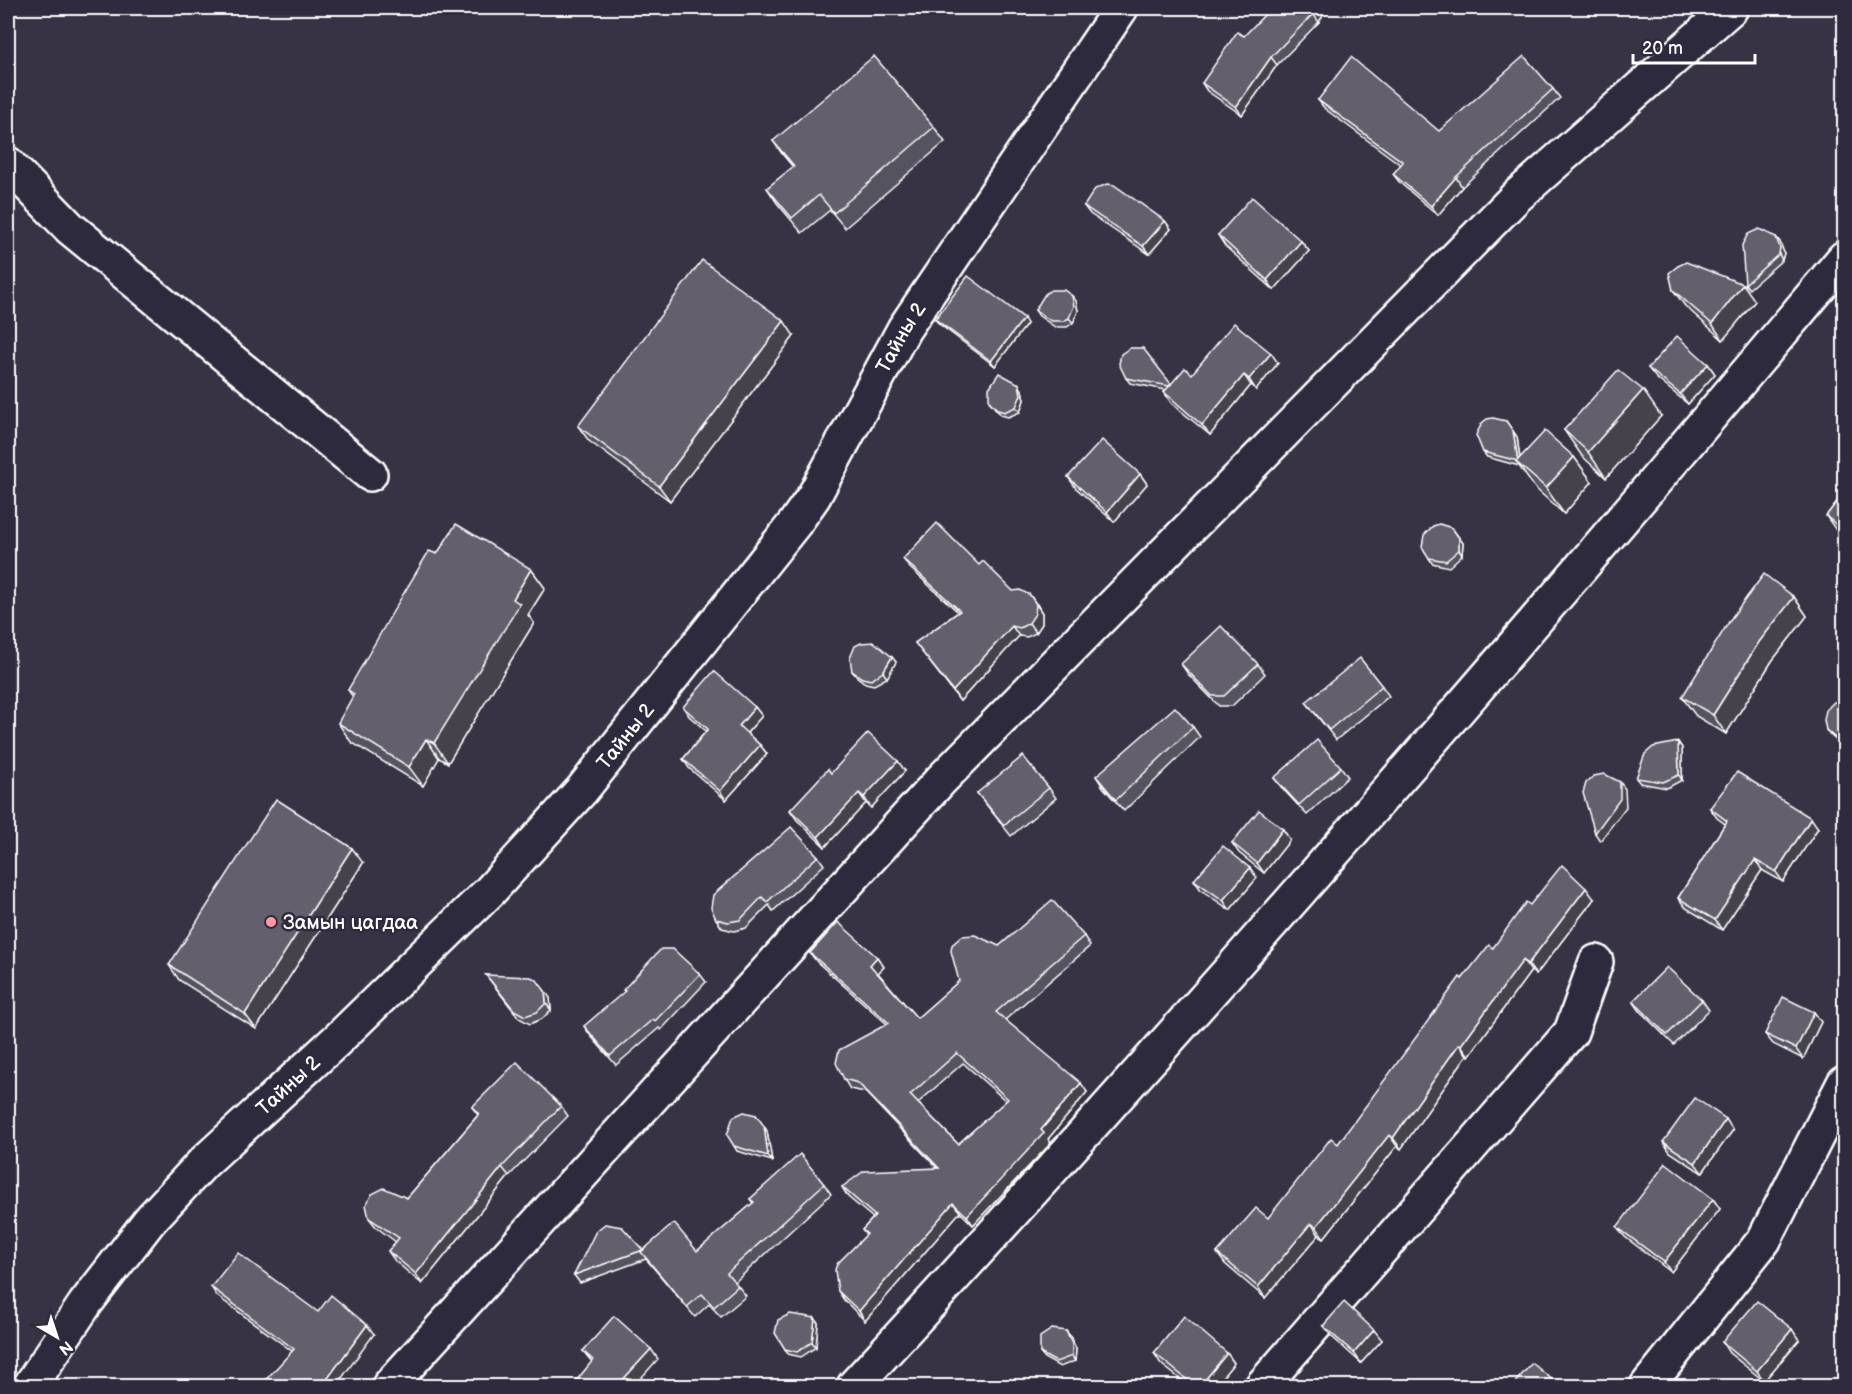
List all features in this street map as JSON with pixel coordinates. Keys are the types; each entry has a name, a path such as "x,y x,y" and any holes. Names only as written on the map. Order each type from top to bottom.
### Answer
{"street":[{"name":"Тайны 2","path":"30,1386 85,1305 150,1221 203,1163 344,1033 490,891 582,790 788,533 814,496 904,329 1121,8"},
{"path":"389,1386 941,780 1517,196 1731,8"},
{"path":"8,164 70,228 370,474"},
{"path":"854,1386 1084,1137 1697,433 1845,258"},
{"path":"1262,1386 1571,1032 1596,962"},
{"path":"1647,1386 1764,1240 1845,1083"}],"building":[{"path":"1271,8 1317,8 1271,57 1236,107 1202,83 1237,32 1244,36"},
{"path":"874,56 934,127 834,213 819,195 792,218 767,188 794,166 773,141"},
{"path":"1524,56 1553,89 1456,177 1431,206 1393,174 1403,162 1318,100 1351,57 1439,131"},
{"path":"1107,184 1114,185 1165,221 1143,246 1084,206 1095,189"},
{"path":"1252,197 1301,241 1267,280 1218,235"},
{"path":"1759,229 1776,237 1780,248 1779,254 1745,284 1742,245 1748,234"},
{"path":"702,260 784,321 659,486 578,426"},
{"path":"1686,262 1743,284 1712,324 1673,290 1669,273"},
{"path":"968,276 1024,318 991,361 935,319"},
{"path":"1051,290 1064,290 1072,296 1074,306 1069,318 1064,321 1051,321 1035,310 1045,294"},
{"path":"1234,323 1271,353 1249,379 1244,375 1202,425 1164,392 1185,368 1192,374"},
{"path":"1677,336 1708,364 1680,394 1648,368"},
{"path":"1130,348 1143,348 1171,384 1169,386 1126,378 1119,364 1121,354"},
{"path":"1618,370 1643,390 1588,452 1564,430"},
{"path":"999,373 1019,384 1021,395 1016,407 1004,412 998,410 989,401 989,388"},
{"path":"1493,418 1506,421 1513,431 1518,461 1483,452 1476,435 1482,423"},
{"path":"1545,431 1574,457 1546,488 1516,462"},
{"path":"1102,440 1140,474 1107,512 1068,477"},
{"path":"1845,491 1845,532 1826,516"},
{"path":"937,523 979,565 983,561 1013,591 1020,590 1030,595 1036,604 1035,614 1029,623 1020,628 1012,626 953,691 915,643 960,611 903,559"},
{"path":"456,524 531,569 513,599 520,604 434,743 426,739 409,767 338,723 354,694 348,690 395,608 429,551 437,554"},
{"path":"1439,524 1452,528 1459,538 1459,550 1446,561 1429,558 1422,547 1424,535 1433,526"},
{"path":"1764,574 1794,597 1759,642 1713,715 1682,697 1732,617"},
{"path":"1221,626 1258,664 1224,696 1212,696 1181,664"},
{"path":"874,642 892,657 883,672 871,680 862,678 852,671 850,658 855,646"},
{"path":"1360,658 1382,686 1329,730 1306,702"},
{"path":"714,671 755,707 739,726 760,745 720,791 683,759 708,729 683,707"},
{"path":"1845,701 1845,739 1834,737 1826,730 1824,720 1826,710 1834,702"},
{"path":"1175,707 1193,727 1116,800 1096,776"},
{"path":"868,733 898,761 864,797 859,793 818,837 790,810 828,769 831,773"},
{"path":"1317,740 1341,767 1299,805 1274,778"},
{"path":"1678,742 1679,775 1663,782 1636,778 1645,754 1653,747"},
{"path":"1023,756 1049,788 1004,825 977,793"},
{"path":"1737,772 1811,818 1776,872 1755,860 1715,920 1678,898 1727,821 1710,808"},
{"path":"1604,774 1620,782 1620,799 1595,833 1583,793 1586,783 1594,776"},
{"name":"Замын цагдаа","path":"276,799 352,848 245,1014 169,965"},
{"path":"1259,810 1283,829 1257,863 1232,843"},
{"path":"1845,820 1845,833 1841,831"},
{"path":"791,827 818,856 767,902 762,897 740,920 728,922 716,919 711,908 713,895"},
{"path":"1223,846 1250,868 1223,900 1194,880"},
{"path":"1562,865 1586,888 1528,964 1523,960 1461,1045 1459,1044 1393,1138 1389,1135 1316,1227 1311,1223 1258,1287 1217,1253 1256,1208 1268,1218 1331,1138 1338,1144 1460,977 1462,979 1489,945 1493,948 1526,902 1530,905"},
{"path":"1052,900 1084,936 996,1012 1081,1083 1041,1130 1044,1133 967,1216 953,1203 859,1311 838,1291 835,1270 837,1264 867,1234 862,1230 875,1216 842,1187 864,1171 939,1168 858,1083 844,1079 836,1063 839,1050 889,1023 810,953 838,922 877,957 870,965 917,1018 959,981 951,951 952,945 962,936 975,935 999,946","holes":["957,1053 1008,1099 958,1144 910,1095"]},
{"path":"661,949 673,949 700,974 655,1021 653,1019 610,1056 584,1026 625,991 623,990"},
{"path":"1667,967 1702,1000 1667,1035 1633,1001"},
{"path":"486,975 531,977 537,980 545,991 546,1003 537,1012 525,1016 514,1010"},
{"path":"1783,997 1814,1012 1796,1049 1765,1034"},
{"path":"517,1062 561,1106 502,1167 416,1274 388,1251 399,1238 369,1218 366,1205 372,1194 384,1188 407,1198 479,1114 472,1107"},
{"path":"1695,1098 1726,1119 1695,1163 1663,1142"},
{"path":"744,1112 756,1115 764,1126 768,1156 734,1146 727,1135 733,1117"},
{"path":"800,1154 824,1184 727,1273 738,1286 714,1307 702,1294 687,1307 641,1252 674,1223 697,1251 754,1202 750,1199"},
{"path":"1666,1163 1713,1199 1664,1262 1617,1227"},
{"path":"605,1224 622,1227 643,1250 574,1275 596,1231"},
{"path":"238,1253 318,1312 331,1295 367,1325 322,1386 260,1386 294,1349 211,1287"},
{"path":"1757,1301 1792,1329 1757,1371 1722,1342"},
{"path":"1344,1302 1374,1330 1354,1353 1323,1326"},
{"path":"790,1314 815,1318 812,1342 797,1352 785,1349 775,1333 778,1320"},
{"path":"614,1316 651,1349 617,1386 572,1386 593,1360 583,1351"},
{"path":"1184,1316 1227,1353 1200,1386 1195,1386 1154,1353"},
{"path":"1052,1329 1066,1331 1072,1344 1072,1356 1056,1362 1040,1353 1040,1337"},
{"path":"1532,1363 1560,1386 1512,1386"}],"place":[{"name":"Замын цагдаа","path":"271,922"}]}
